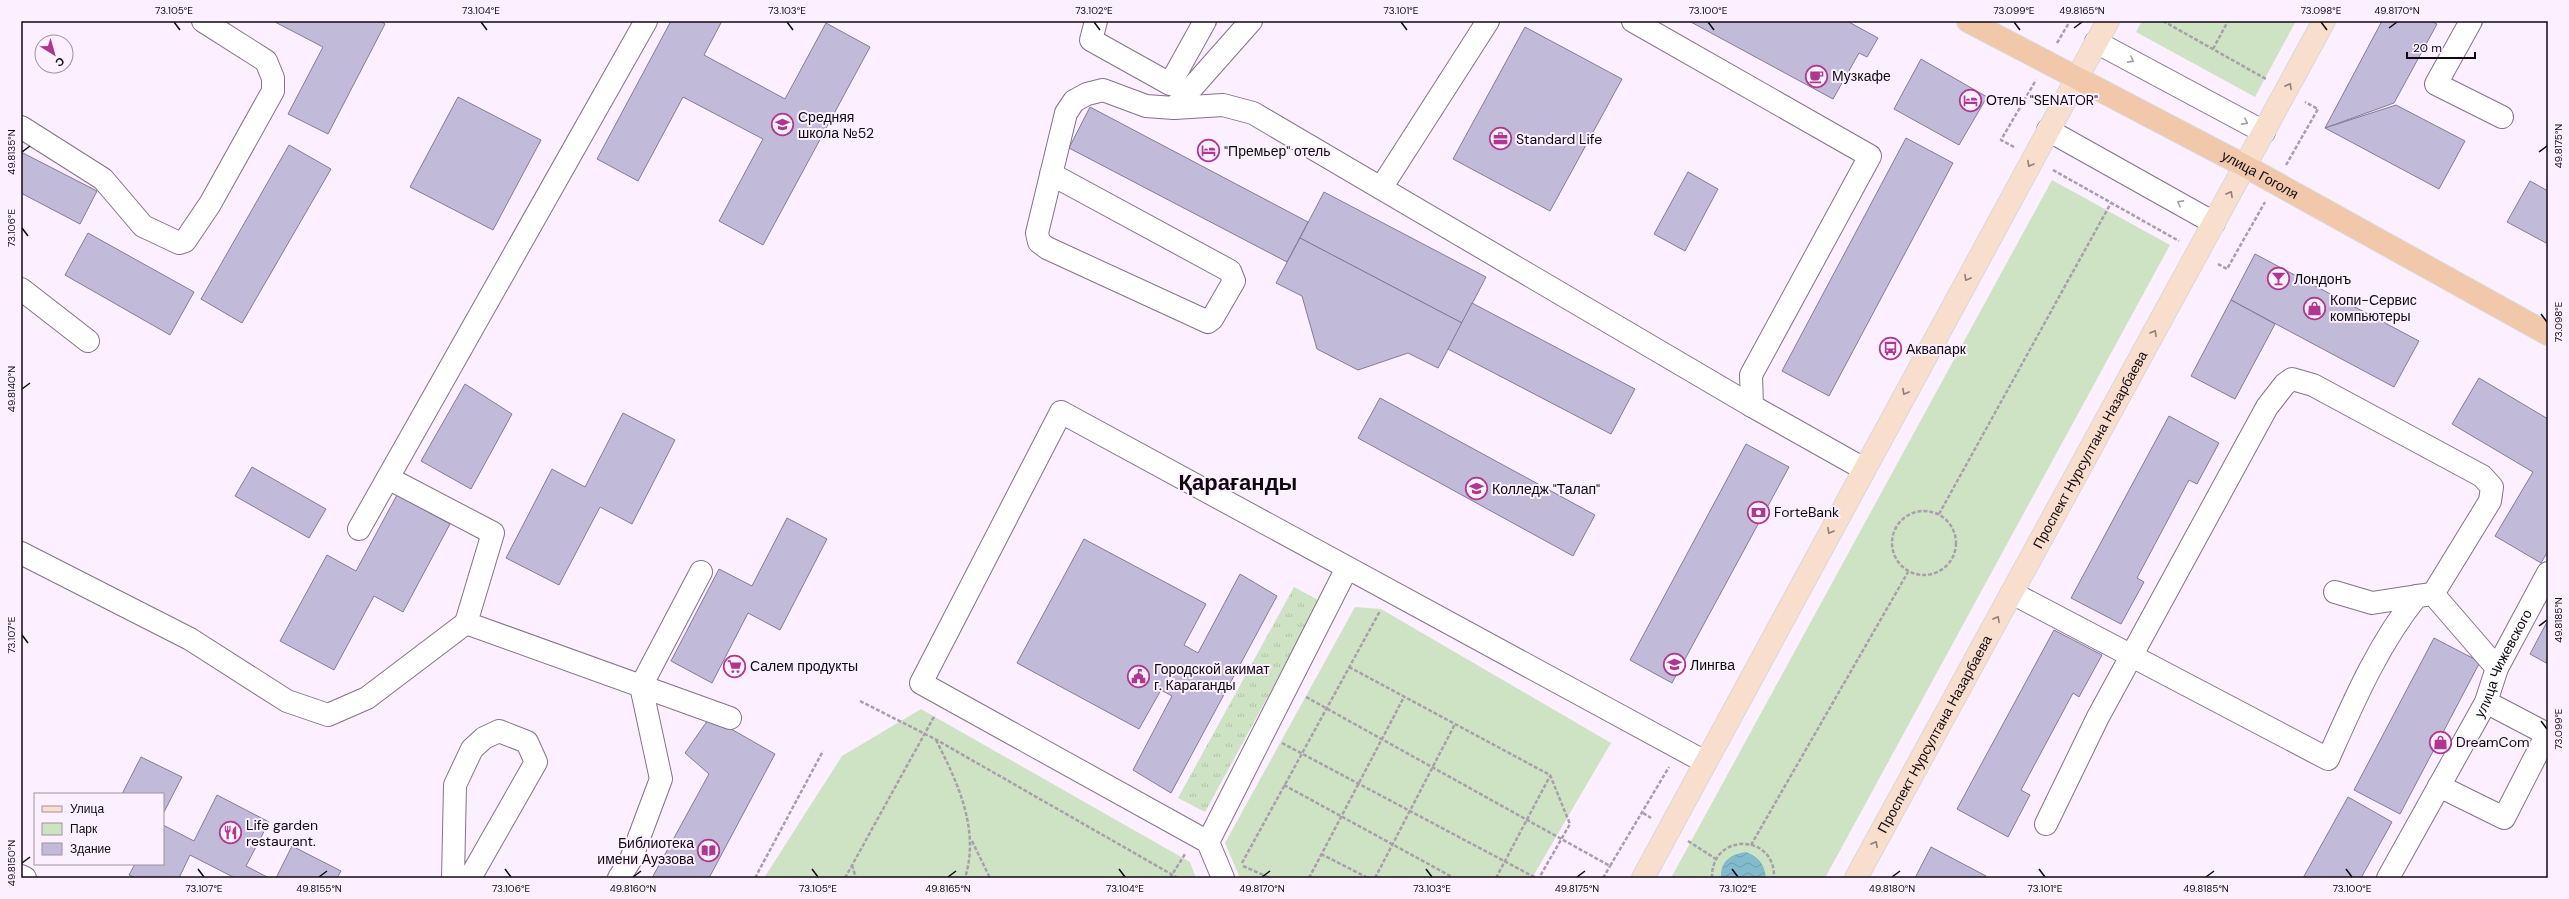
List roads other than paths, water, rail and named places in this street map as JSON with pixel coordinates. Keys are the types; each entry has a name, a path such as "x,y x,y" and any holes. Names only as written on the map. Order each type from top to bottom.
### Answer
{"highway":[{"name":"улица Гоголя","path":"1968,21 2245,166 2548,334"}],"main road":[{"path":"1643,878 2108,21"},
{"name":"Проспект Нурсултана Назарбаева","path":"1856,878 2324,21"}],"street":[{"path":"21,127 103,179 143,226 179,243 185,241 210,204 274,91 273,78 266,61 203,21"},
{"path":"359,529 646,21"},
{"path":"1096,21 1091,40 1170,84 1205,21"},
{"path":"1174,108 1251,21"},
{"path":"1381,188 1488,21"},
{"path":"1633,21 1870,156 1751,375 1752,406"},
{"path":"2471,21 2436,84 2502,117"},
{"path":"2096,42 2264,132"},
{"path":"1051,174 1230,271 1234,281 1212,319 1208,322 1201,321 1057,253 1040,242 1037,232 1051,174 1066,113 1074,101 1087,94 1103,90 1146,106 1174,108 1222,105 1253,113 1752,406 1864,469"},
{"path":"2048,130 2214,222"},
{"path":"21,289 88,341"},
{"path":"2012,593 2133,655 2328,759 2354,701 2391,632 2425,595 2490,501 2492,487 2482,476 2313,385 2292,379 2285,384 2267,407 2133,655 2098,717 2046,824"},
{"path":"1222,878 1202,838 920,683 1061,412 1705,762"},
{"path":"21,553 190,639 287,701 328,715 367,698 466,623 493,533 388,478"},
{"path":"1202,838 1263,732 1347,568"},
{"path":"619,878 631,859 660,779 641,686 701,572"},
{"name":"улица Чижевского","path":"2388,878 2486,702 2497,668 2548,573"},
{"path":"2335,592 2372,603 2425,595"},
{"path":"2425,595 2497,668"},
{"path":"466,623 730,718"},
{"path":"2440,786 2504,818 2547,734 2486,702"},
{"path":"453,878 455,786 472,749 484,738 499,731 527,742 536,762 470,878"},
{"path":"21,876 25,878"}],"water":[{"path":"1746,852 1758,859 1764,869 1766,878 1721,878 1722,867 1728,859"}],"place":[{"name":"Музкафе","path":"1817,76"},
{"name":"Отель \"SENATOR\"","path":"1970,100"},
{"name":"Средняя школа №52","path":"783,125"},
{"name":"Standard Life","path":"1500,139"},
{"name":"\"Премьер\" отель","path":"1208,151"},
{"name":"Лондонъ","path":"2278,279"},
{"name":"Копи-Сервис компьютеры","path":"2315,308"},
{"name":"Аквапарк","path":"1891,349"},
{"name":"Колледж \"Талап\"","path":"1476,489"},
{"name":"ForteBank","path":"1759,512"},
{"name":"Лингва","path":"1675,665"},
{"name":"Салем продукты","path":"735,666"},
{"name":"Городской акимат г. Караганды","path":"1138,677"},
{"name":"DreamCom","path":"2440,742"},
{"name":"Life garden restaurant.","path":"230,833"},
{"name":"Библиотека имени Ауэзова","path":"709,851"}],"district":[{"name":"Қарағанды","path":"1238,482"}]}
